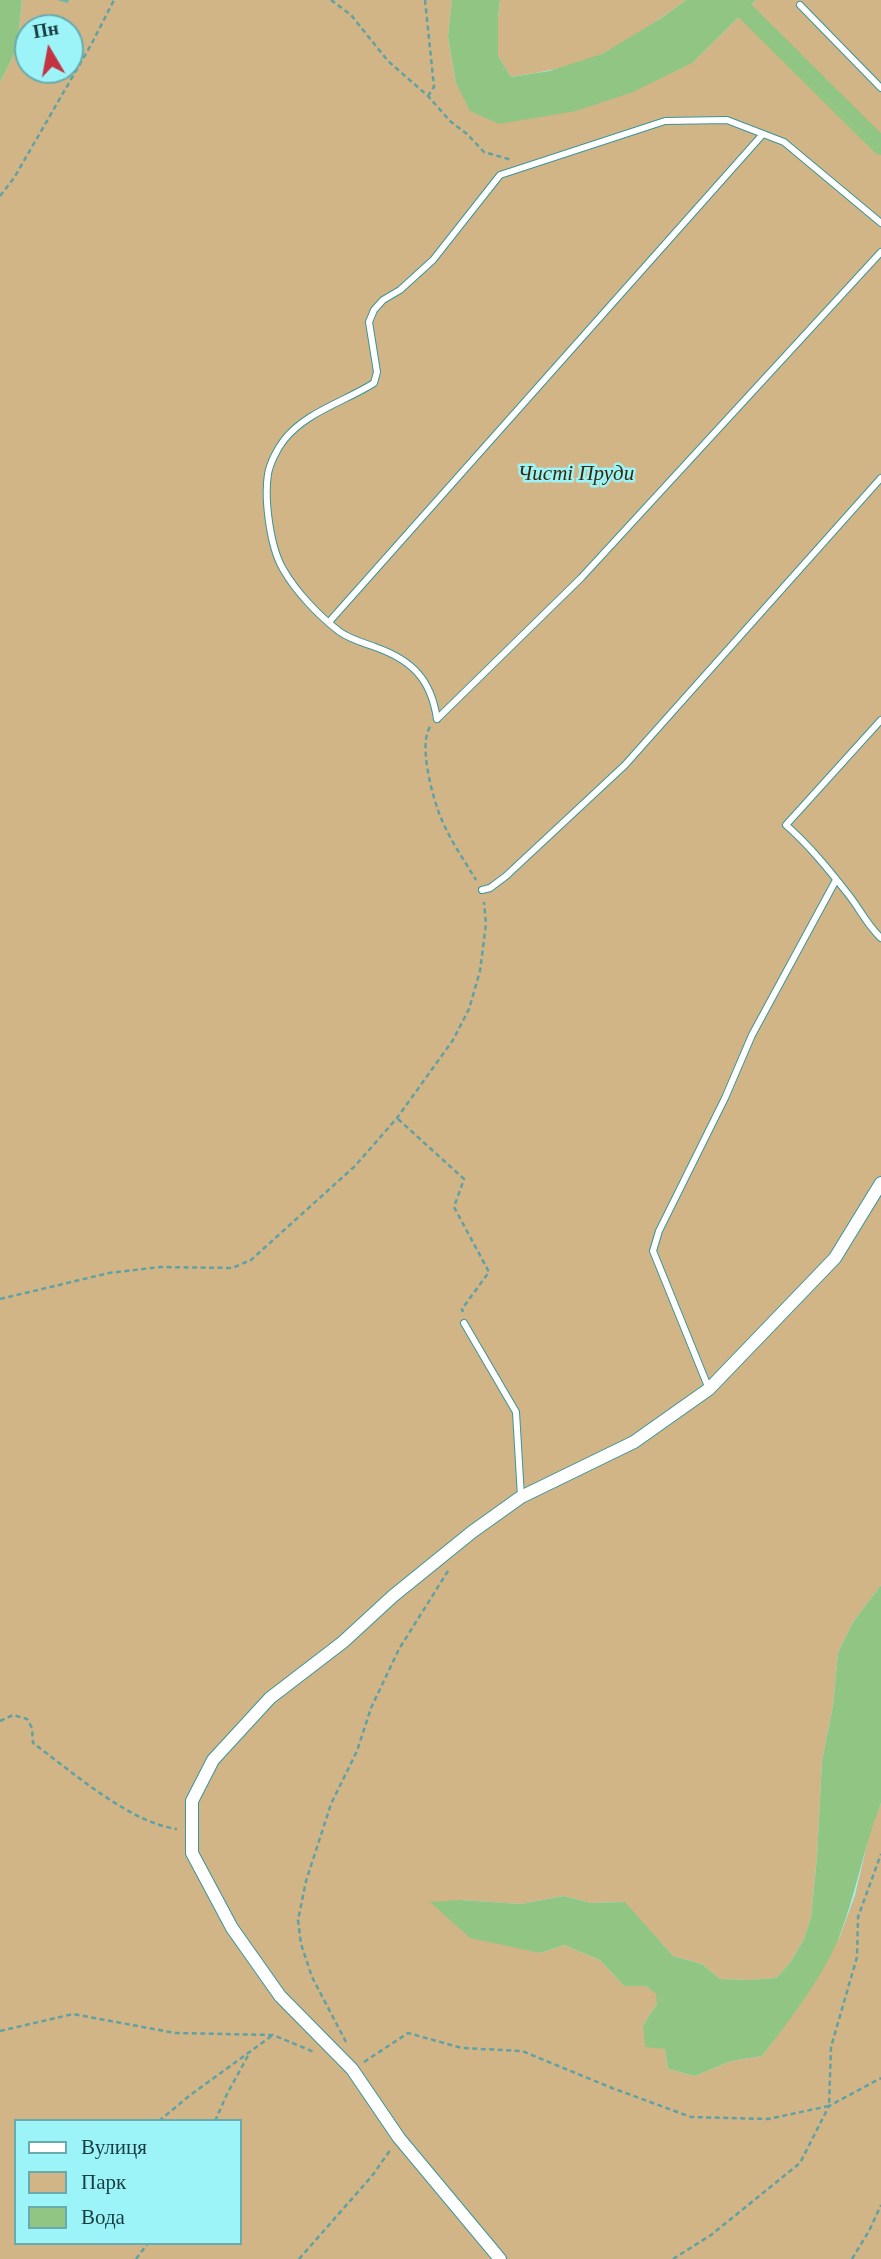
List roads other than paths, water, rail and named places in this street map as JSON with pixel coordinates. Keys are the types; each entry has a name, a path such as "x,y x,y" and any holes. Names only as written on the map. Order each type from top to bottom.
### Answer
{"street":[{"path":"500,2259 399,2137 352,2069 280,1996 232,1928 192,1853 192,1801 213,1760 270,1698 343,1642 393,1596 472,1532 521,1497 634,1442 709,1389 835,1258 881,1183"}],"lane":[{"path":"800,5 881,88"},
{"path":"881,223 784,142 727,120 665,121 500,175 433,260 374,310 369,322 377,372 374,383 322,410 294,430 276,454 268,473 268,499 279,561 301,592 342,634 407,661 422,677 435,701 437,719 581,578 881,252"},
{"path":"329,622 763,134"},
{"path":"482,890 490,888 506,876 625,765 881,478"},
{"path":"881,720 786,825 805,842 849,895 870,928 881,938"},
{"path":"709,1389 653,1251 752,1035 836,880"},
{"path":"464,1323 516,1412 521,1497"}],"water":[{"path":"0,0 22,0 21,14 14,14 14,54 0,82"},
{"path":"452,0 500,0 498,56 511,77 549,71 602,54 686,0 756,0 692,63 633,92 576,111 499,124 470,111 456,83 448,37"},
{"path":"881,1585 881,1803 847,1916 834,1948 806,1996 762,2056 731,2061 695,2076 668,2069 665,2049 645,2047 643,2025 657,2004 656,1994 646,1986 624,1986 600,1960 564,1945 540,1953 470,1938 430,1902 460,1900 521,1904 564,1896 591,1903 625,1902 673,1956 702,1964 720,1979 776,1978 790,1963 804,1939 811,1917 822,1761 833,1706 838,1653 853,1622"}],"waterway":[{"path":"745,11 881,146"}],"park label":[{"name":"Чисті Пруди","path":"576,474"}]}
